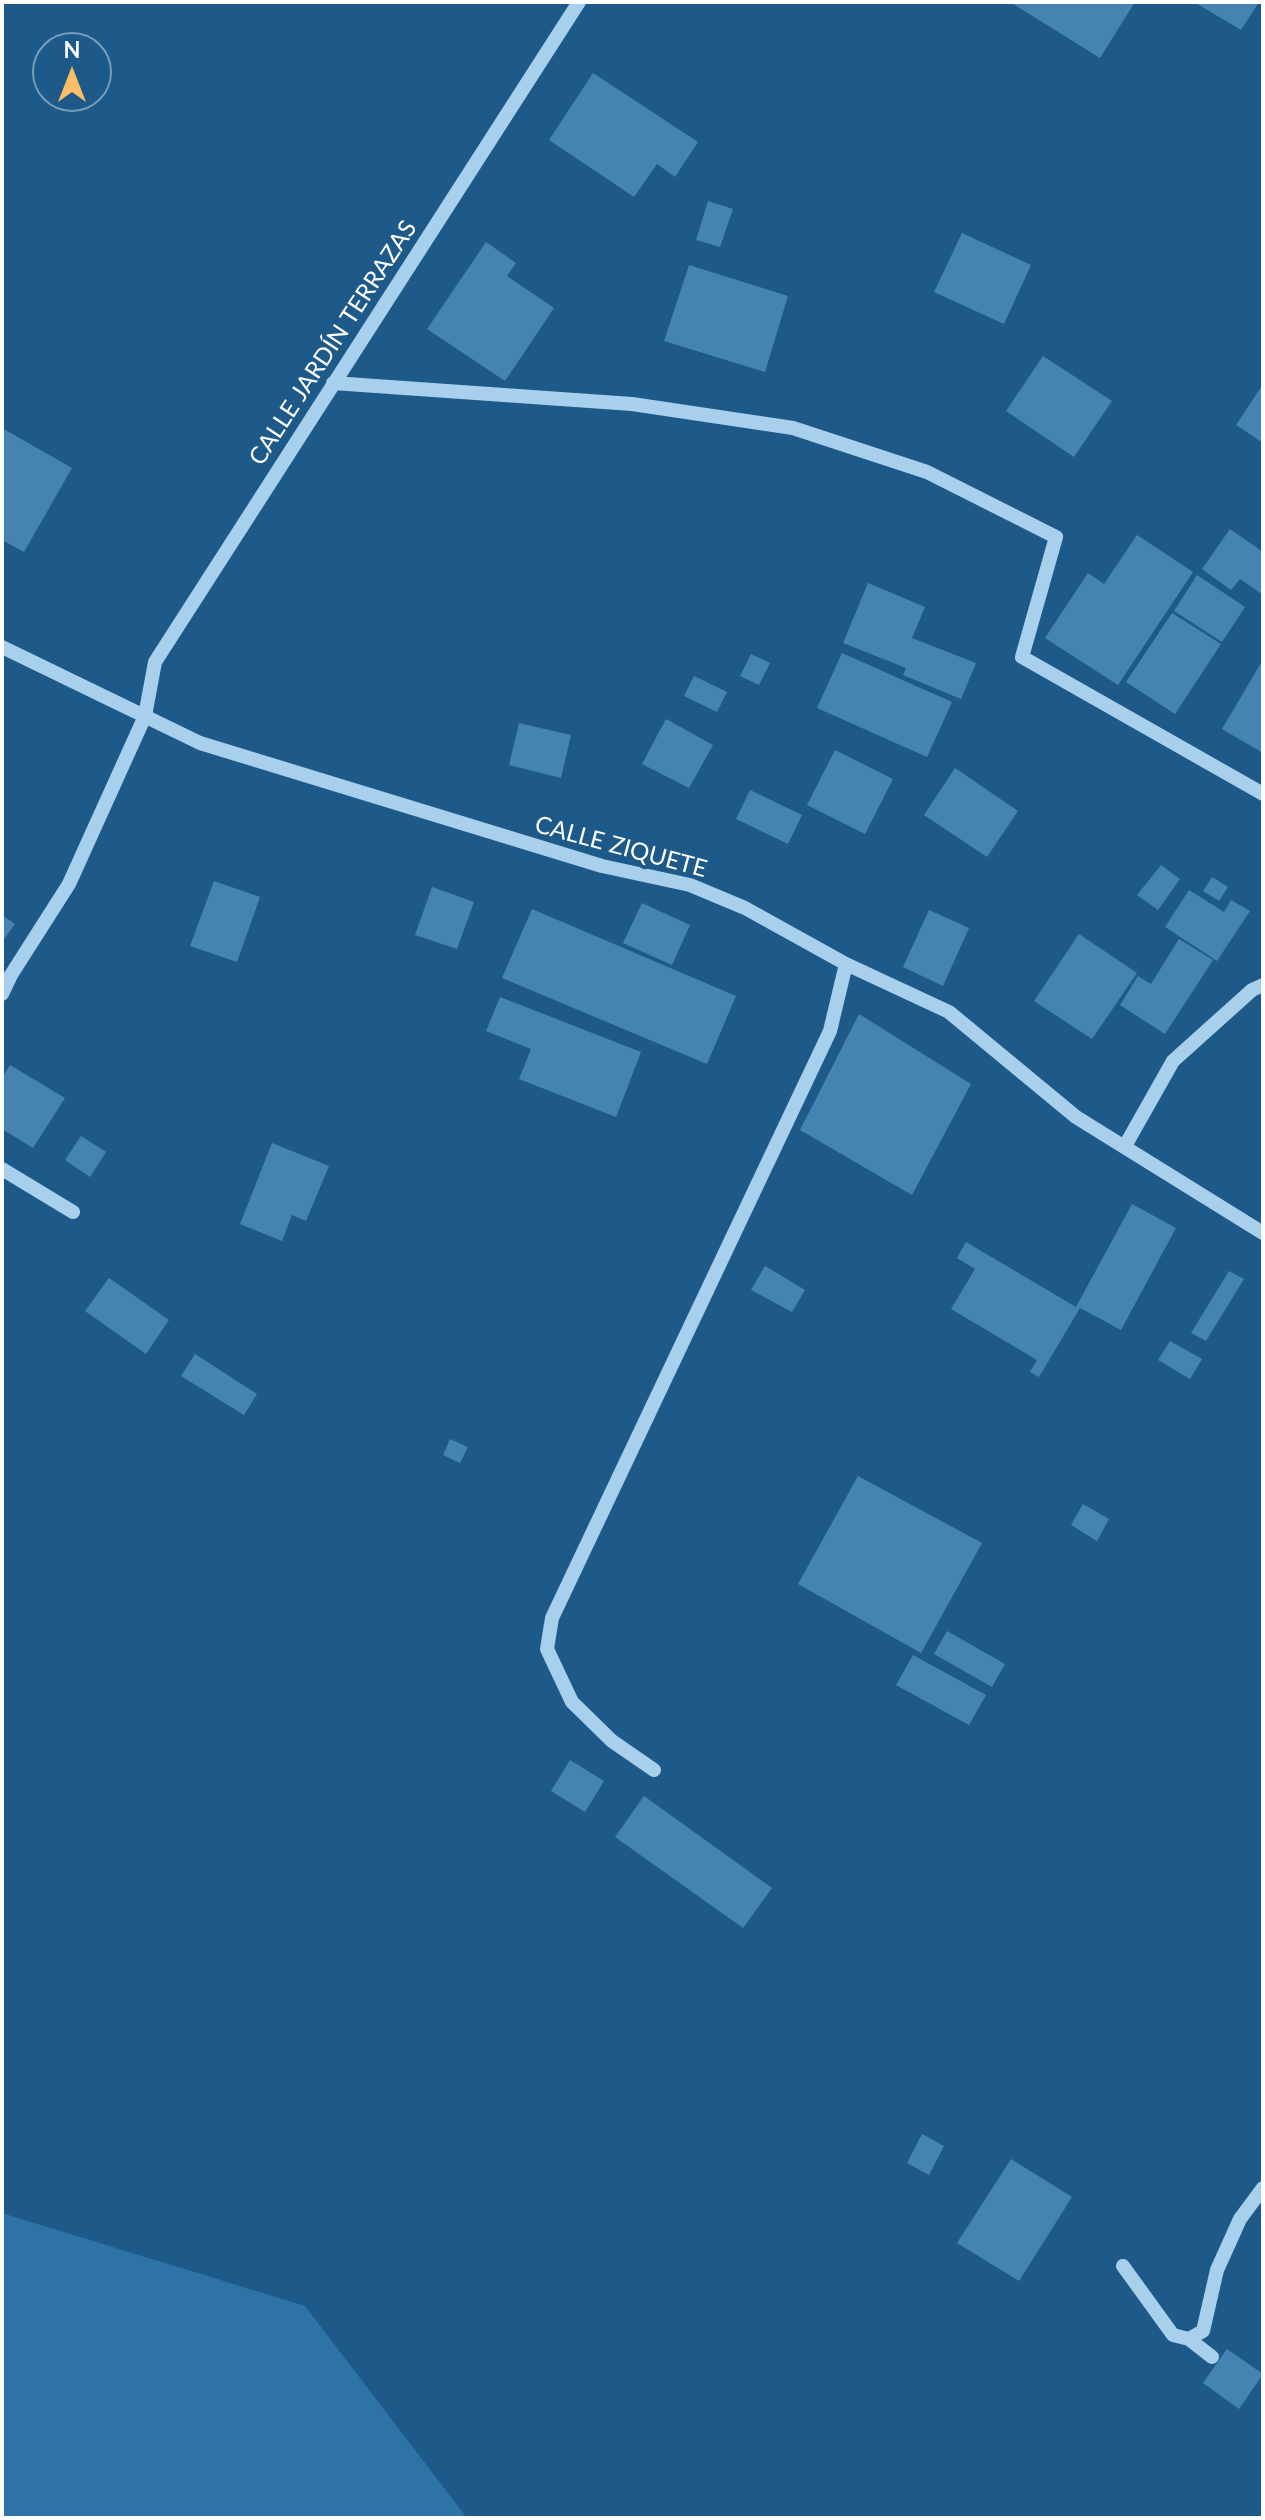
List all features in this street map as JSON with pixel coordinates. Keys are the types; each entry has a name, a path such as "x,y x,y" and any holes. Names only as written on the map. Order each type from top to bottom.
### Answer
{"street":[{"name":"CALLE JARDÍN TERRAZAS","path":"2,994 69,884 145,716 155,662 579,2"},
{"path":"333,383 632,404 793,428 927,472 1056,537 1022,657 1263,794"},
{"name":"CALLE ZIQUETE","path":"2,647 200,743 602,866 690,885 745,908 846,964 949,1012 1076,1117 1263,1233"},
{"path":"654,1770 612,1741 572,1702 547,1649 552,1618 830,1031 846,964"},
{"path":"1125,1146 1173,1061 1252,990 1263,985"},
{"path":"2,1169 73,1212"},
{"path":"1189,2339 1203,2331 1217,2270 1240,2219 1263,2188"},
{"path":"1123,2266 1173,2335 1189,2339 1212,2357"}],"shaded area":[{"path":"2,2213 305,2306 467,2518 2,2518"}],"building":[{"path":"1010,2 1135,2 1100,58"},
{"path":"1194,2 1259,2 1241,30"},
{"path":"593,73 698,142 675,177 657,164 634,197 549,140"},
{"path":"708,201 733,209 720,247 696,240"},
{"path":"962,233 1031,265 1004,324 934,292"},
{"path":"486,242 516,263 507,276 554,308 505,381 427,329"},
{"path":"689,265 788,296 765,372 664,341"},
{"path":"1043,356 1112,401 1074,457 1006,411"},
{"path":"1263,384 1263,443 1236,425"},
{"path":"2,428 72,468 24,552 2,540"},
{"path":"1230,529 1263,552 1263,595 1240,579 1231,590 1202,569"},
{"path":"1137,535 1193,572 1118,685 1045,638 1088,573 1104,584"},
{"path":"1197,575 1245,607 1222,642 1174,611"},
{"path":"868,583 925,607 912,638 976,663 961,699 903,675 906,668 843,643"},
{"path":"1172,613 1221,644 1175,714 1126,682"},
{"path":"842,653 952,702 927,757 817,708"},
{"path":"751,654 770,663 759,685 740,676"},
{"path":"1261,663 1263,665 1263,753 1222,729"},
{"path":"694,676 727,692 717,712 684,696"},
{"path":"666,719 713,745 689,788 642,764"},
{"path":"519,723 571,735 561,778 509,765"},
{"path":"835,750 893,779 865,834 807,805"},
{"path":"955,768 1018,811 987,857 924,815"},
{"path":"750,790 802,815 788,844 736,819"},
{"path":"1161,865 1180,879 1158,910 1137,895"},
{"path":"1212,877 1228,887 1219,901 1203,891"},
{"path":"214,881 260,897 237,962 190,946"},
{"path":"432,887 474,902 457,949 415,935"},
{"path":"1189,890 1224,912 1231,900 1250,911 1217,961 1165,927"},
{"path":"642,903 690,925 672,965 623,943"},
{"path":"532,909 736,996 707,1064 502,978"},
{"path":"929,910 969,928 943,986 903,967"},
{"path":"2,915 15,924 2,942"},
{"path":"1079,934 1137,973 1092,1039 1034,1001"},
{"path":"1179,939 1213,960 1165,1034 1120,1005 1138,976 1151,984"},
{"path":"500,997 641,1052 616,1117 519,1079 531,1049 486,1031"},
{"path":"859,1014 971,1084 912,1195 800,1130"},
{"path":"10,1065 65,1098 33,1148 2,1129 2,1078"},
{"path":"81,1136 106,1152 90,1177 65,1160"},
{"path":"272,1143 329,1166 306,1221 292,1215 282,1241 240,1224"},
{"path":"1132,1204 1176,1228 1121,1330 1080,1308 1039,1377 1030,1372 1037,1360 951,1309 975,1269 957,1258 966,1242 1076,1307"},
{"path":"765,1266 805,1290 792,1312 751,1290"},
{"path":"1229,1271 1244,1279 1206,1341 1191,1333"},
{"path":"109,1278 169,1320 146,1354 85,1311"},
{"path":"1170,1341 1202,1359 1190,1379 1158,1360"},
{"path":"195,1354 257,1394 244,1415 181,1376"},
{"path":"450,1439 468,1447 460,1463 443,1455"},
{"path":"858,1476 982,1543 921,1653 798,1584"},
{"path":"1083,1504 1109,1519 1097,1541 1071,1525"},
{"path":"947,1631 1005,1664 992,1687 934,1654"},
{"path":"913,1655 986,1695 969,1725 896,1685"},
{"path":"570,1760 604,1781 585,1812 551,1791"},
{"path":"644,1796 772,1888 743,1928 615,1837"},
{"path":"922,2134 944,2146 929,2175 907,2163"},
{"path":"1011,2159 1072,2197 1019,2281 957,2243"},
{"path":"1227,2349 1263,2374 1239,2409 1203,2383"}]}
